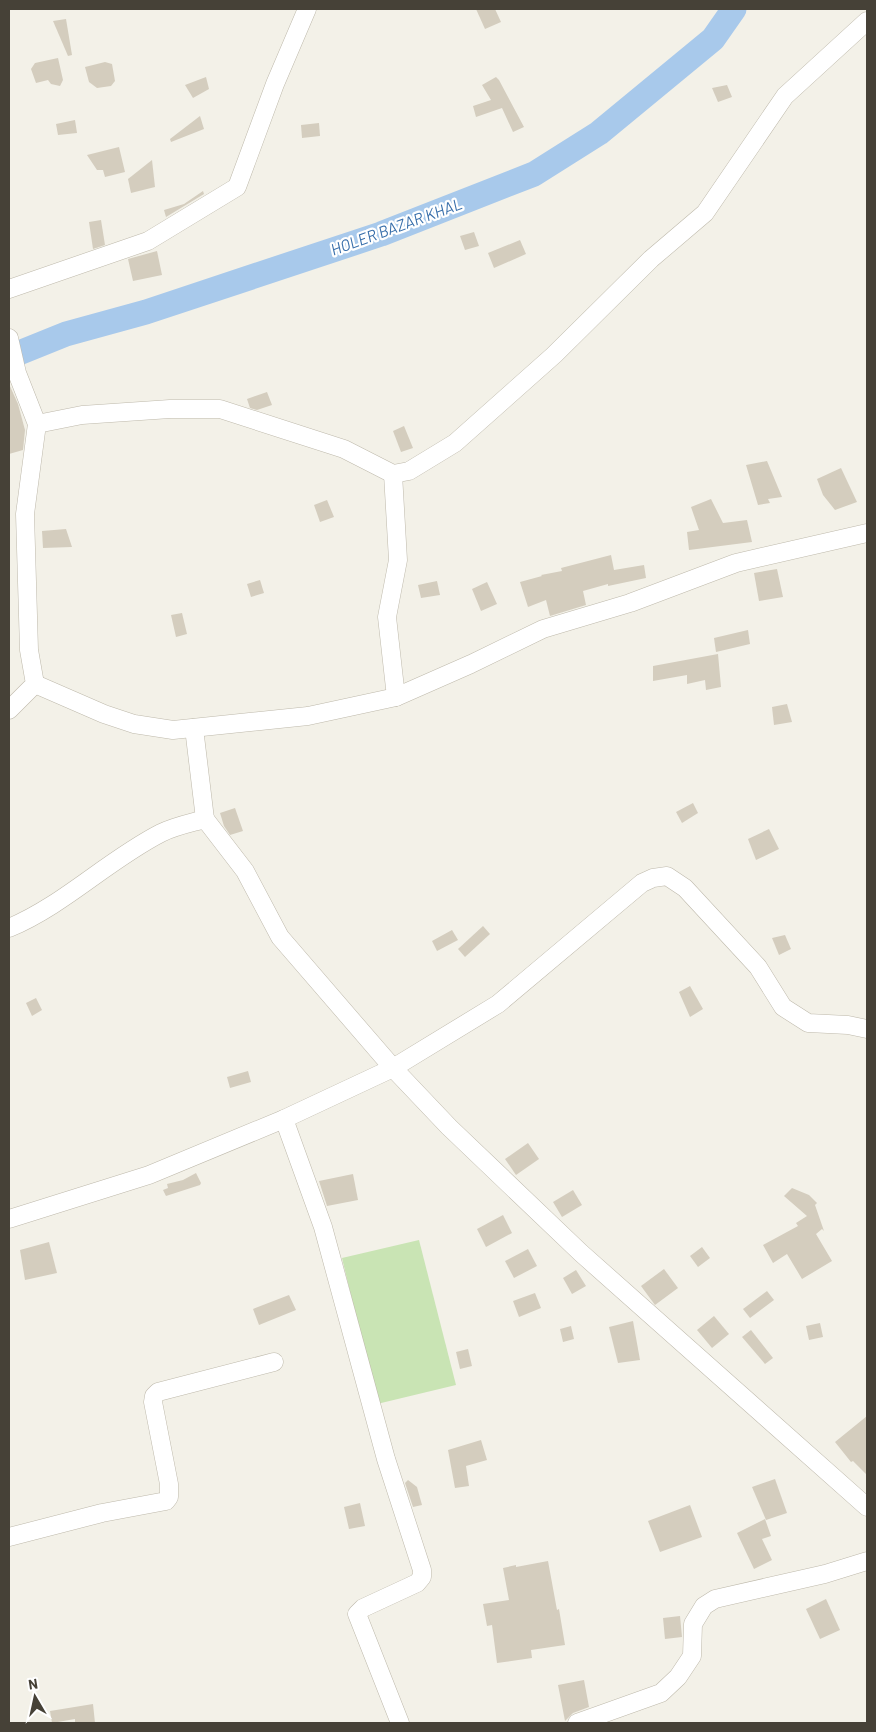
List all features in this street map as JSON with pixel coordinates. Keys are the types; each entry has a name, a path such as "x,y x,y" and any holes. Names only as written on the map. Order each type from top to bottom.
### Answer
{"street":[{"path":"9,289 148,240 237,187 275,84 307,9"},
{"path":"37,424 82,415 170,409 220,409 344,449 393,474 409,471 455,443 554,356 651,259 705,213 785,96 867,21"},
{"path":"9,338 17,373 37,424 25,514 29,650 35,684"},
{"path":"393,474 398,560 387,617 396,697"},
{"path":"35,684 104,714 134,724 172,730 308,716 396,697 471,664 543,628 630,602 736,563 867,534"},
{"path":"9,710 35,684"},
{"path":"194,728 205,819 245,871 280,937 392,1068 449,1127 581,1253 867,1508"},
{"path":"9,928 51,907 104,868 162,832 205,819"},
{"path":"9,1219 149,1175 284,1119 392,1068 498,1004 642,883 653,878 667,876 685,888 758,967 783,1007 808,1024 848,1025 867,1029"},
{"path":"284,1119 323,1227 386,1459 422,1570 422,1577 418,1583 363,1608 357,1614 400,1723"},
{"path":"9,1537 102,1513 166,1501 170,1497 169,1484 153,1402 154,1396 158,1392 274,1362"},
{"path":"576,1723 661,1693 678,1677 692,1656 693,1624 704,1606 715,1599 824,1574 867,1561"}],"green space":[{"path":"419,1240 456,1385 377,1404 342,1258"}],"building":[{"path":"476,9 495,9 501,22 485,29"},
{"path":"66,19 72,55 68,56 53,21"},
{"path":"58,58 63,80 60,86 51,84 48,80 36,83 31,69 35,63"},
{"path":"105,62 112,64 115,81 111,86 97,88 89,82 85,67"},
{"path":"206,77 209,89 193,98 185,85"},
{"path":"496,77 524,127 513,132 502,108 476,117 473,106 491,100 482,85"},
{"path":"727,85 732,97 718,102 712,88"},
{"path":"200,116 204,129 171,142 170,139"},
{"path":"75,120 77,133 58,135 56,124"},
{"path":"319,123 320,136 302,138 301,125"},
{"path":"119,147 125,172 105,177 103,170 97,170 87,155"},
{"path":"152,160 155,187 131,193 128,179"},
{"path":"203,191 204,194 166,217 164,210 184,204"},
{"path":"101,220 105,245 93,249 89,222"},
{"path":"474,232 479,246 465,250 460,236"},
{"path":"520,240 526,254 494,268 488,253"},
{"path":"157,251 162,275 133,281 128,259"},
{"path":"9,384 18,404 25,430 23,450 9,454"},
{"path":"267,392 272,405 257,410 250,408 247,399"},
{"path":"404,426 413,448 401,452 393,431"},
{"path":"767,461 782,497 768,499 770,503 758,505 746,465"},
{"path":"841,468 857,502 835,510 823,495 817,479"},
{"path":"711,499 723,523 747,520 752,542 689,550 687,532 699,530 691,507"},
{"path":"327,500 334,517 320,522 314,505"},
{"path":"66,529 72,547 43,548 42,531"},
{"path":"611,555 614,570 644,565 646,578 608,586 608,584 583,591 586,605 550,616 546,600 528,607 520,582 562,571 561,568"},
{"path":"777,569 783,597 759,601 754,573"},
{"path":"260,580 264,593 251,597 247,584"},
{"path":"437,581 440,595 421,598 418,585"},
{"path":"487,582 497,604 481,611 472,589"},
{"path":"182,613 187,634 176,637 171,615"},
{"path":"748,630 750,644 716,652 714,638"},
{"path":"718,654 721,687 706,690 705,680 687,684 687,675 653,681 653,666"},
{"path":"787,704 792,722 774,725 772,707"},
{"path":"693,803 698,813 682,823 676,812"},
{"path":"235,808 243,831 230,835 224,826 220,813"},
{"path":"769,829 779,849 756,860 748,839"},
{"path":"483,926 490,934 465,957 458,949"},
{"path":"452,930 458,940 437,951 432,941"},
{"path":"785,935 791,949 779,955 772,938"},
{"path":"690,986 703,1009 690,1017 679,992"},
{"path":"36,998 42,1010 32,1016 26,1003"},
{"path":"248,1071 251,1082 230,1088 227,1077"},
{"path":"528,1143 539,1159 516,1175 505,1159"},
{"path":"196,1173 201,1183 200,1185 166,1196 163,1190 168,1188 167,1184 183,1180"},
{"path":"353,1174 358,1200 327,1206 319,1181"},
{"path":"792,1188 809,1195 817,1203 815,1205 824,1231 822,1229 816,1234 832,1261 802,1279 787,1254 773,1263 763,1245 798,1226 796,1223 807,1216 784,1196"},
{"path":"573,1190 582,1205 562,1217 553,1202"},
{"path":"503,1215 512,1233 486,1247 477,1229"},
{"path":"49,1242 57,1273 25,1280 20,1250"},
{"path":"702,1247 710,1258 698,1267 690,1256"},
{"path":"528,1249 537,1266 514,1278 505,1261"},
{"path":"664,1269 678,1288 655,1305 641,1286"},
{"path":"576,1270 586,1286 572,1294 563,1278"},
{"path":"767,1291 774,1300 750,1318 743,1309"},
{"path":"535,1293 541,1308 519,1317 513,1301"},
{"path":"289,1295 296,1310 259,1325 253,1309"},
{"path":"714,1316 729,1334 712,1348 697,1330"},
{"path":"633,1321 640,1360 618,1363 609,1327"},
{"path":"820,1323 823,1337 809,1340 806,1326"},
{"path":"571,1326 574,1339 563,1342 560,1329"},
{"path":"751,1330 773,1358 765,1364 742,1337"},
{"path":"468,1349 472,1366 460,1369 456,1352"},
{"path":"867,1416 867,1475 853,1461 851,1462 835,1442"},
{"path":"481,1440 487,1460 466,1466 469,1486 455,1488 448,1450"},
{"path":"775,1479 787,1513 766,1520 752,1487"},
{"path":"408,1480 417,1487 422,1505 413,1507 405,1483"},
{"path":"360,1503 365,1526 349,1529 344,1507"},
{"path":"690,1505 702,1537 660,1552 648,1521"},
{"path":"765,1519 771,1536 762,1539 772,1560 754,1569 737,1533"},
{"path":"548,1561 565,1645 531,1650 532,1658 497,1663 492,1625 487,1626 483,1604 509,1600 503,1568"},
{"path":"826,1599 840,1630 820,1639 806,1609"},
{"path":"680,1616 682,1637 665,1639 663,1618"},
{"path":"584,1680 589,1707 573,1713 565,1721 558,1685"},
{"path":"93,1704 95,1723 75,1723 75,1719 52,1723 50,1711"}],"waterway":[{"name":"HOLER BAZAR KHAL","path":"9,357 66,334 146,312 381,234 534,174 599,133 713,39 734,9"}]}
